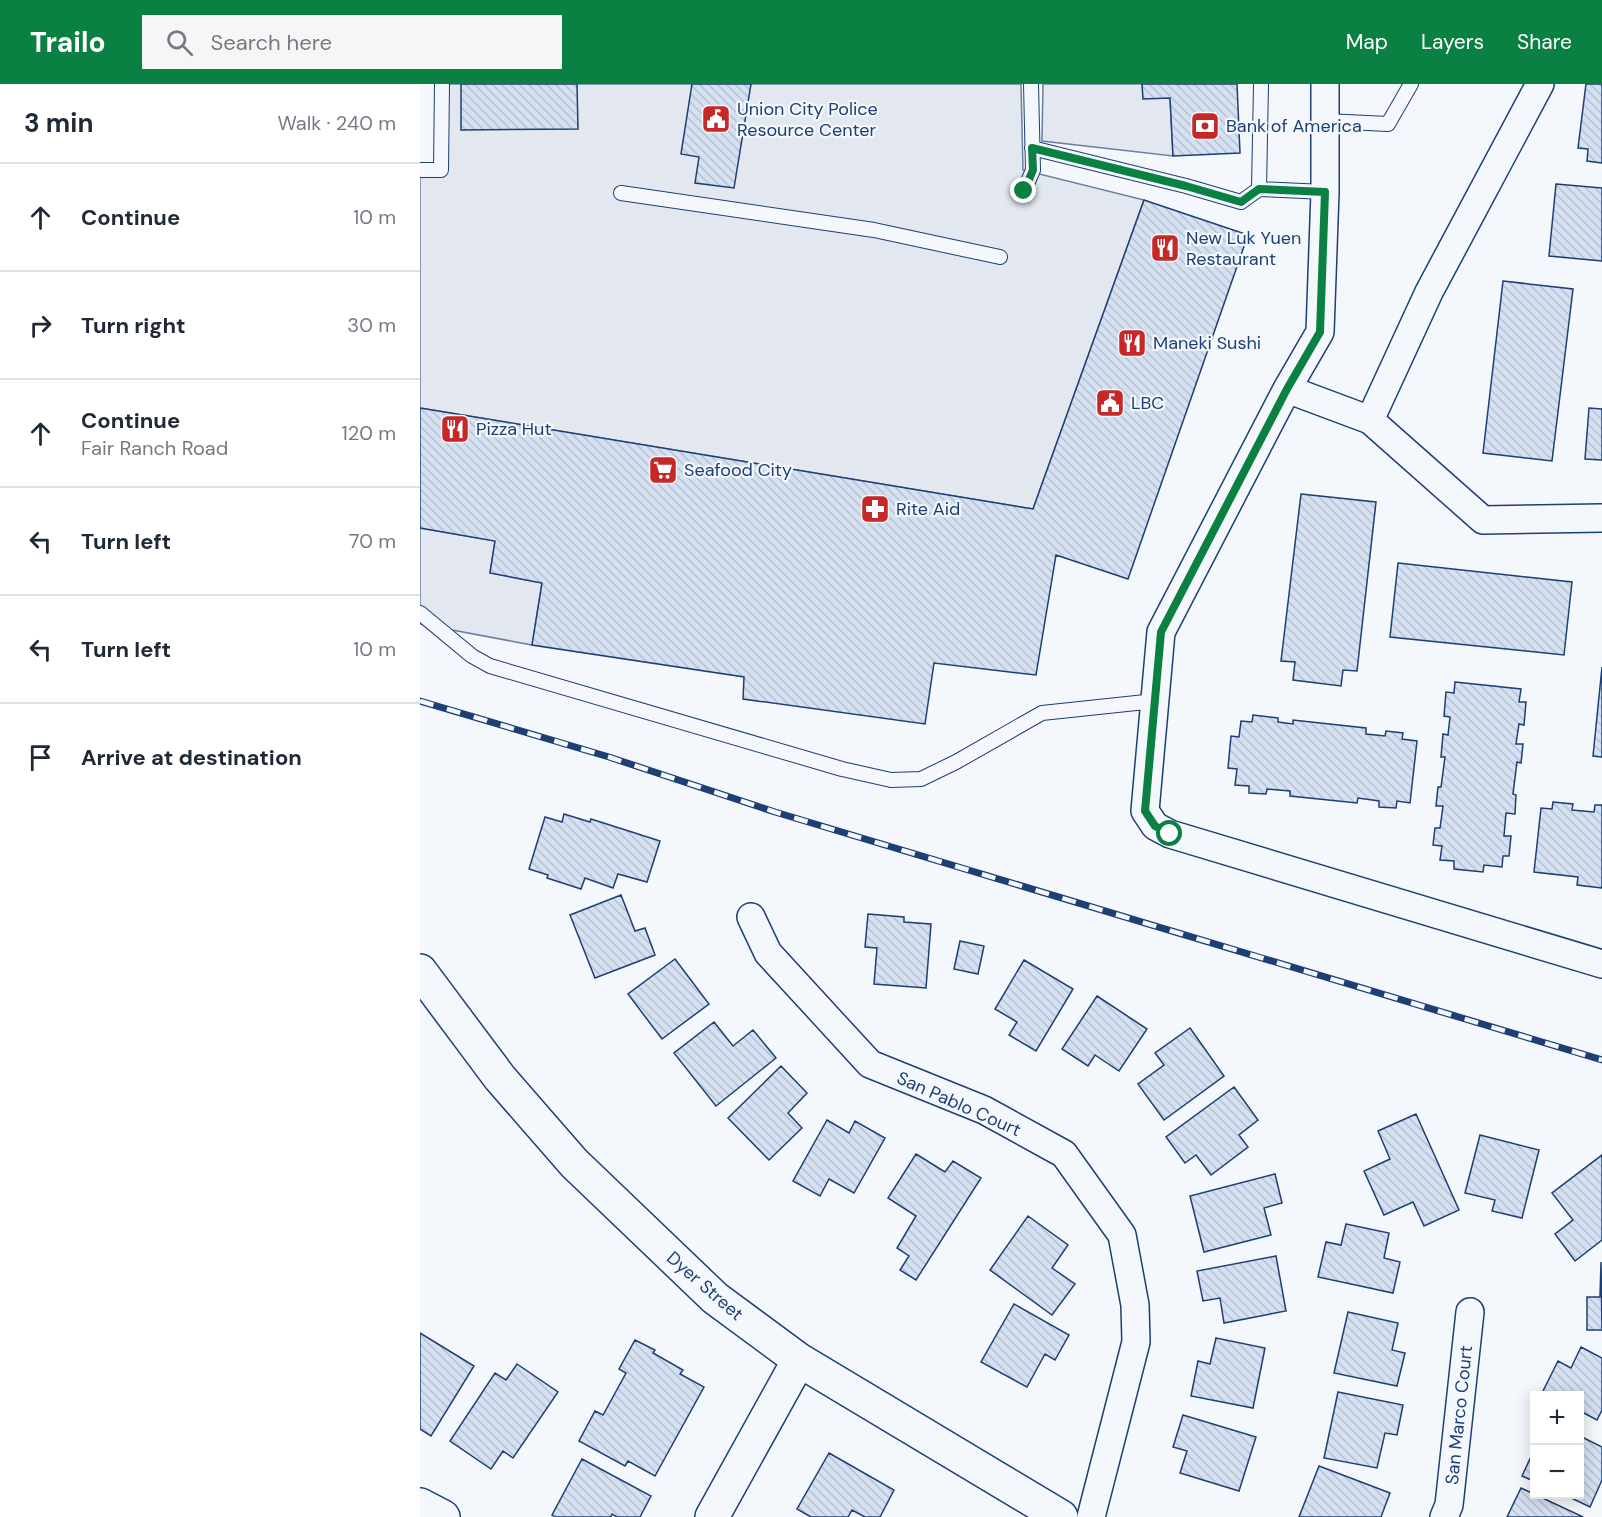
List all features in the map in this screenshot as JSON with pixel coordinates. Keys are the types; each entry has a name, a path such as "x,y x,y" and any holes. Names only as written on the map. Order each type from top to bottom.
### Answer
{"main road":[{"name":"Dyer Street","path":"420,971 500,1078 574,1163 715,1298 799,1360 1061,1517"},
{"path":"712,1517 799,1360"},
{"path":"420,1505 443,1517"}],"street":[{"path":"1325,84 1325,192 1320,332 1287,389 1161,632 1145,811 1155,826 1170,834 1602,964"},
{"path":"1370,420 1429,292 1540,84"},
{"path":"1287,389 1370,420 1483,520 1602,518"},
{"name":"San Pablo Court","path":"751,917 768,953 870,1064 984,1110 1064,1154 1122,1235 1135,1305 1136,1342 1091,1517"},
{"name":"San Marco Court","path":"1444,1517 1449,1505 1470,1312"}],"lane":[{"path":"420,170 441,170 442,84"},
{"path":"1024,191 1033,170 1031,84"},
{"path":"1259,189 1262,84"},
{"path":"1325,121 1388,124 1411,84"},
{"path":"1032,148 1241,202 1259,189 1325,192"},
{"path":"621,193 874,230 1000,257"},
{"path":"420,613 472,656 490,666 842,769 891,780 921,779 956,762 1042,713 1155,700"}],"shaded area":[{"path":"442,84 1021,84 1023,170 1144,200 1033,509 420,408 420,170 441,170"},
{"path":"1043,84 1142,84 1170,98 1173,156 1042,141"},
{"path":"420,528 495,541 490,573 542,583 532,645 420,624"}],"building":[{"path":"461,84 577,84 578,129 461,130"},
{"name":"Union City Police Resource Center","path":"692,84 751,84 734,188 695,183 699,157 681,154"},
{"name":"Bank of America","path":"1142,84 1237,84 1240,153 1173,156 1170,98 1143,99"},
{"path":"1586,84 1602,84 1602,163 1587,161 1588,149 1578,148"},
{"path":"1556,184 1602,188 1602,261 1549,256"},
{"path":"1144,200 1248,235 1128,579 1056,555 1036,675 934,663 925,724 743,699 744,677 532,645 542,583 490,573 495,541 420,528 420,408 1033,509"},
{"path":"1503,281 1573,289 1552,461 1483,453"},
{"path":"1589,408 1602,409 1602,460 1585,459"},
{"path":"1301,494 1376,502 1357,671 1343,670 1341,686 1293,680 1295,662 1281,661"},
{"path":"1398,563 1572,582 1564,655 1390,637"},
{"path":"1602,667 1602,757 1593,756"},
{"path":"1455,682 1521,689 1519,702 1526,702 1524,725 1519,724 1516,744 1523,744 1521,763 1517,762 1513,794 1516,795 1515,814 1506,813 1504,836 1511,836 1509,856 1503,856 1502,867 1484,865 1483,872 1454,869 1454,861 1440,860 1442,846 1433,845 1435,828 1440,828 1443,806 1436,806 1445,757 1441,757 1443,734 1448,735 1450,717 1444,716 1446,692 1454,693"},
{"path":"1253,715 1278,718 1278,722 1293,724 1293,720 1366,728 1366,734 1385,736 1386,731 1403,733 1402,739 1417,741 1410,803 1397,801 1396,808 1379,807 1379,801 1358,798 1357,803 1290,796 1290,791 1267,789 1266,794 1249,793 1249,786 1235,785 1237,769 1228,768 1231,736 1239,737 1241,721 1252,722"},
{"path":"1553,802 1573,804 1572,810 1594,812 1595,805 1602,805 1602,888 1577,885 1578,877 1534,872 1541,808 1552,809"},
{"path":"564,814 590,822 591,819 660,841 647,882 618,874 613,888 585,878 581,889 547,878 548,875 529,869 545,817 562,822"},
{"path":"621,895 635,931 645,928 655,955 595,978 570,915"},
{"path":"868,914 904,917 904,922 931,924 926,988 874,984 877,948 865,947"},
{"path":"960,941 984,946 978,974 954,969"},
{"path":"675,959 709,1004 662,1039 628,994"},
{"path":"1024,960 1073,989 1036,1051 1009,1035 1017,1022 995,1009"},
{"path":"1097,996 1147,1029 1119,1071 1095,1055 1088,1066 1062,1049"},
{"path":"714,1022 733,1046 753,1030 776,1058 716,1106 674,1053"},
{"path":"1190,1028 1224,1076 1164,1120 1138,1084 1164,1065 1155,1053"},
{"path":"781,1066 807,1093 788,1113 802,1128 769,1160 728,1118"},
{"path":"1234,1087 1258,1120 1239,1135 1248,1147 1211,1175 1196,1155 1185,1163 1166,1137"},
{"path":"1416,1114 1459,1210 1424,1226 1413,1202 1384,1215 1364,1171 1390,1159 1378,1131"},
{"path":"827,1120 849,1133 855,1121 885,1138 854,1193 829,1179 820,1196 793,1181"},
{"path":"1480,1135 1539,1150 1522,1218 1492,1211 1495,1200 1465,1193"},
{"path":"916,1154 945,1172 953,1161 981,1178 916,1280 900,1270 909,1256 897,1248 916,1216 888,1198"},
{"path":"1602,1155 1602,1240 1575,1261 1555,1234 1573,1220 1552,1193"},
{"path":"1275,1174 1282,1203 1264,1208 1271,1235 1204,1252 1190,1196"},
{"path":"1028,1216 1068,1245 1052,1268 1075,1284 1052,1315 990,1270"},
{"path":"1346,1224 1389,1233 1384,1258 1400,1262 1393,1293 1318,1277 1326,1242 1341,1245"},
{"path":"1276,1256 1286,1311 1224,1323 1220,1298 1203,1301 1197,1271"},
{"path":"1601,1262 1602,1330 1587,1330 1587,1297 1600,1297"},
{"path":"1014,1304 1069,1335 1055,1360 1045,1354 1027,1387 981,1362"},
{"path":"1348,1312 1398,1323 1392,1350 1405,1353 1397,1386 1334,1373"},
{"path":"420,1333 474,1366 431,1436 420,1429"},
{"path":"1216,1338 1265,1348 1253,1408 1191,1396 1198,1361 1210,1364"},
{"path":"635,1340 655,1350 653,1353 683,1370 680,1374 704,1387 655,1476 628,1461 625,1466 579,1441 595,1411 603,1415 626,1373 619,1369"},
{"path":"1581,1347 1602,1358 1602,1410 1597,1420 1584,1413 1584,1391 1543,1391 1558,1361 1571,1368"},
{"path":"517,1364 558,1392 513,1458 503,1451 491,1469 450,1441 495,1373 506,1380"},
{"path":"1338,1392 1403,1405 1397,1435 1385,1433 1377,1468 1324,1458"},
{"path":"1183,1415 1256,1437 1239,1491 1180,1473 1187,1451 1173,1447"},
{"path":"1584,1438 1602,1447 1602,1480 1590,1507 1573,1499 1584,1499"},
{"path":"829,1453 894,1490 880,1517 865,1517 852,1510 848,1517 811,1517 797,1509"},
{"path":"582,1459 651,1496 640,1517 617,1517 612,1514 611,1517 555,1517 552,1515"},
{"path":"1530,1459 1530,1479 1522,1476"},
{"path":"1319,1466 1390,1493 1381,1517 1299,1517"},
{"path":"1521,1488 1530,1492 1530,1499 1545,1499 1583,1517 1507,1517"}],"railway":[{"path":"420,701 609,757 775,812 1602,1060"}],"place":[{"name":"Union City Police Resource Center","path":"716,119"},
{"name":"Bank of America","path":"1205,126"},
{"name":"New Luk Yuen Restaurant","path":"1165,248"},
{"name":"Maneki Sushi","path":"1132,343"},
{"name":"LBC","path":"1110,403"},
{"name":"Pizza Hut","path":"455,429"},
{"name":"Seafood City","path":"663,470"},
{"name":"Rite Aid","path":"875,509"}],"route":[{"path":"1024,191 1033,170 1032,148 1241,202 1259,189 1325,192 1320,332 1287,389 1161,632 1145,811 1155,826 1170,834"}]}
